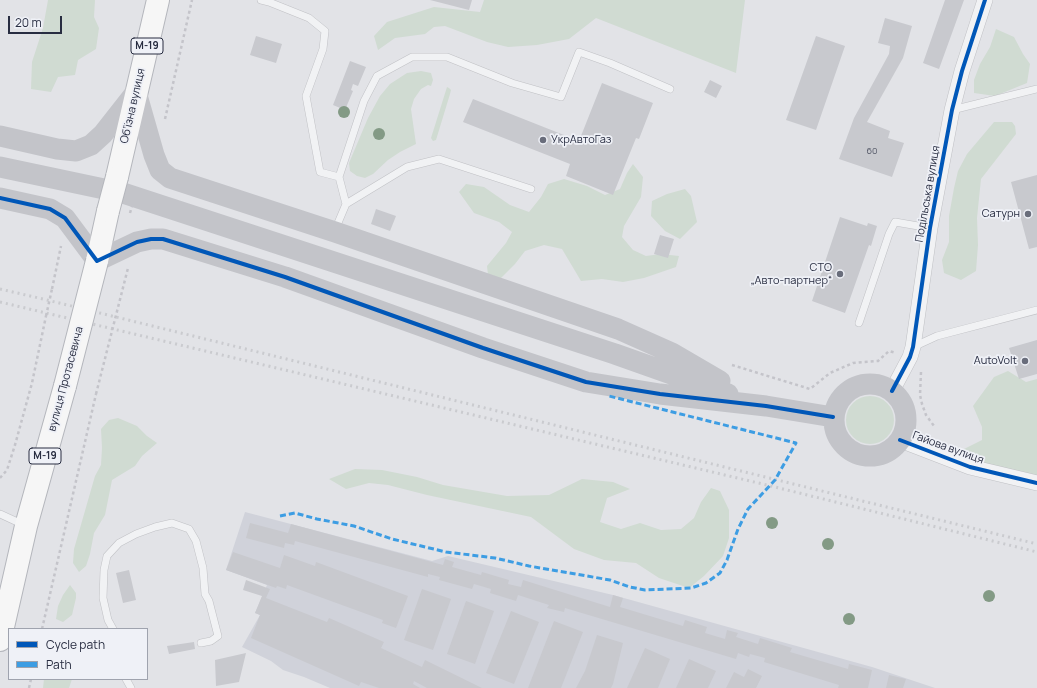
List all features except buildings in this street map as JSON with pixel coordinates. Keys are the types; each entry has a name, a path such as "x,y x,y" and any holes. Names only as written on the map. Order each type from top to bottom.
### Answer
{"highway":[{"name":"Обʼїзна вулиця","path":"108,211 158,0"},
{"name":"вулиця Протасевича","path":"0,640 26,526 65,386 97,261 108,211"}],"street":[{"name":"Подільська вулиця","path":"892,391 912,352 930,228 952,110 962,71 985,0"},
{"path":"0,136 57,149 76,151 90,145 103,134 136,92"},
{"path":"136,92 154,155 160,170 170,178 334,232 618,329 672,353 766,406"},
{"path":"0,167 123,193 616,354 766,406"},
{"path":"0,198 50,209 65,218 97,261 137,242 151,239 163,239 285,277 483,348 586,382 660,394 766,406 833,417"},
{"path":"871,383 892,391 900,399 904,408 906,419 905,430 900,440 892,449 881,454 869,456 857,454 847,448 839,440 834,429 833,417 836,406 842,396 850,389 860,384 871,383"},
{"name":"Гайова вулиця","path":"900,440 970,467 1037,483"}],"lane":[{"path":"260,0 269,2 309,18 325,31 324,49 306,96 320,172 339,178"},
{"path":"346,204 339,178 364,101 377,76 412,56 447,58 512,83 561,97 579,52 610,63 670,89"},
{"path":"952,110 1037,89"},
{"path":"334,232 346,204 407,167 438,158 531,189"},
{"path":"860,323 889,234 895,222 930,228"},
{"path":"912,352 937,336 1037,310"},
{"path":"0,514 26,526"},
{"path":"112,628 108,620 103,598 104,570 107,556 119,543 136,534 155,527 172,524 190,529 196,541 203,568 205,594 209,601 218,636 211,641 201,643"}],"path":[{"path":"163,125 192,0"},
{"path":"0,478 7,470 32,383 61,247 60,241"},
{"path":"42,628 96,394 128,268"},
{"path":"730,364 810,389 830,372 853,363 878,361 889,351 912,352 922,361 920,395 926,415 934,426"}],"shaded area":[{"path":"48,0 95,0 94,17 99,28 96,49 78,60 75,75 58,77 51,92 31,89 32,62 43,28"},
{"path":"484,0 745,0 736,73 596,18 569,39 537,45 508,47 487,42 445,26 434,27 425,34 395,38 378,50 374,36 387,22 434,7 480,12"},
{"path":"996,29 1014,37 1030,64 1027,83 995,96 974,93 974,80 980,64 990,47"},
{"path":"421,71 431,73 433,80 431,86 428,85 421,89 414,99 411,109 416,144 388,160 373,174 365,178 357,176 350,171 349,163 368,118 380,96 390,84 407,73"},
{"path":"447,87 451,90 450,94 436,140 433,141 431,138"},
{"path":"994,122 1012,122 1015,126 1016,134 981,179 977,218 978,245 976,271 961,280 944,273 942,260 949,242 949,216 954,188 958,171 967,154"},
{"path":"633,164 643,177 641,197 624,226 622,237 633,250 646,256 661,254 679,256 676,267 644,278 623,282 602,279 581,281 562,249 544,245 525,251 515,264 499,280 488,275 487,266 506,243 512,232 499,222 474,213 459,192 466,184 484,187 510,205 529,212 541,197 548,184 564,179 587,186 605,195 620,189"},
{"path":"685,189 691,196 697,222 680,239 665,231 651,216 652,201 667,194"},
{"path":"1008,371 1026,382 1037,379 1037,487 975,462 964,449 982,440 982,427 973,406 994,377"},
{"path":"865,396 875,396 887,403 894,415 894,425 887,437 875,444 865,444 857,440 850,433 846,425 846,415 850,407 857,400"},
{"path":"118,418 137,426 157,443 142,456 135,466 112,480 105,515 94,533 86,566 79,572 73,563 74,549 95,476 101,465 101,429 109,420"},
{"path":"355,469 382,470 417,477 443,485 507,496 549,495 582,479 613,482 630,489 607,498 600,522 621,529 640,523 661,530 681,529 694,518 701,502 711,488 720,491 729,510 729,538 723,556 704,576 689,588 659,578 636,563 604,560 574,549 531,517 427,495 388,485 369,483 346,489 329,479"},
{"path":"245,512 432,561 448,556 613,595 872,667 935,688 330,688 283,670 271,661 242,647 260,615 255,613 267,585 226,570"},
{"path":"70,585 76,593 76,598 72,615 63,622 56,619 58,606"},
{"path":"44,680 72,680 69,688 43,688"}],"railway":[{"path":"0,289 1037,544"},
{"path":"0,302 771,486 1037,552"}],"marked path":[{"path":"280,516 295,513 354,526 392,539 446,552 495,558 529,566 610,580 630,587 645,590 691,588 706,583 720,573 727,560 738,529 748,509 775,480 796,443 609,396"}],"cycle path":[{"path":"892,391 910,357 913,347 930,228 952,110 962,71 985,0"},
{"path":"0,198 50,209 65,218 97,261 137,242 151,239 163,239 285,277 483,348 586,382 660,394 766,406 833,417"},
{"path":"900,440 970,467 1037,483"}],"place":[{"name":"УкрАвтоГаз","path":"543,140"},
{"name":"Сатурн","path":"1028,214"},
{"name":"СТО „Авто-партнер“","path":"840,274"},
{"name":"AutoVolt","path":"1025,361"}]}
